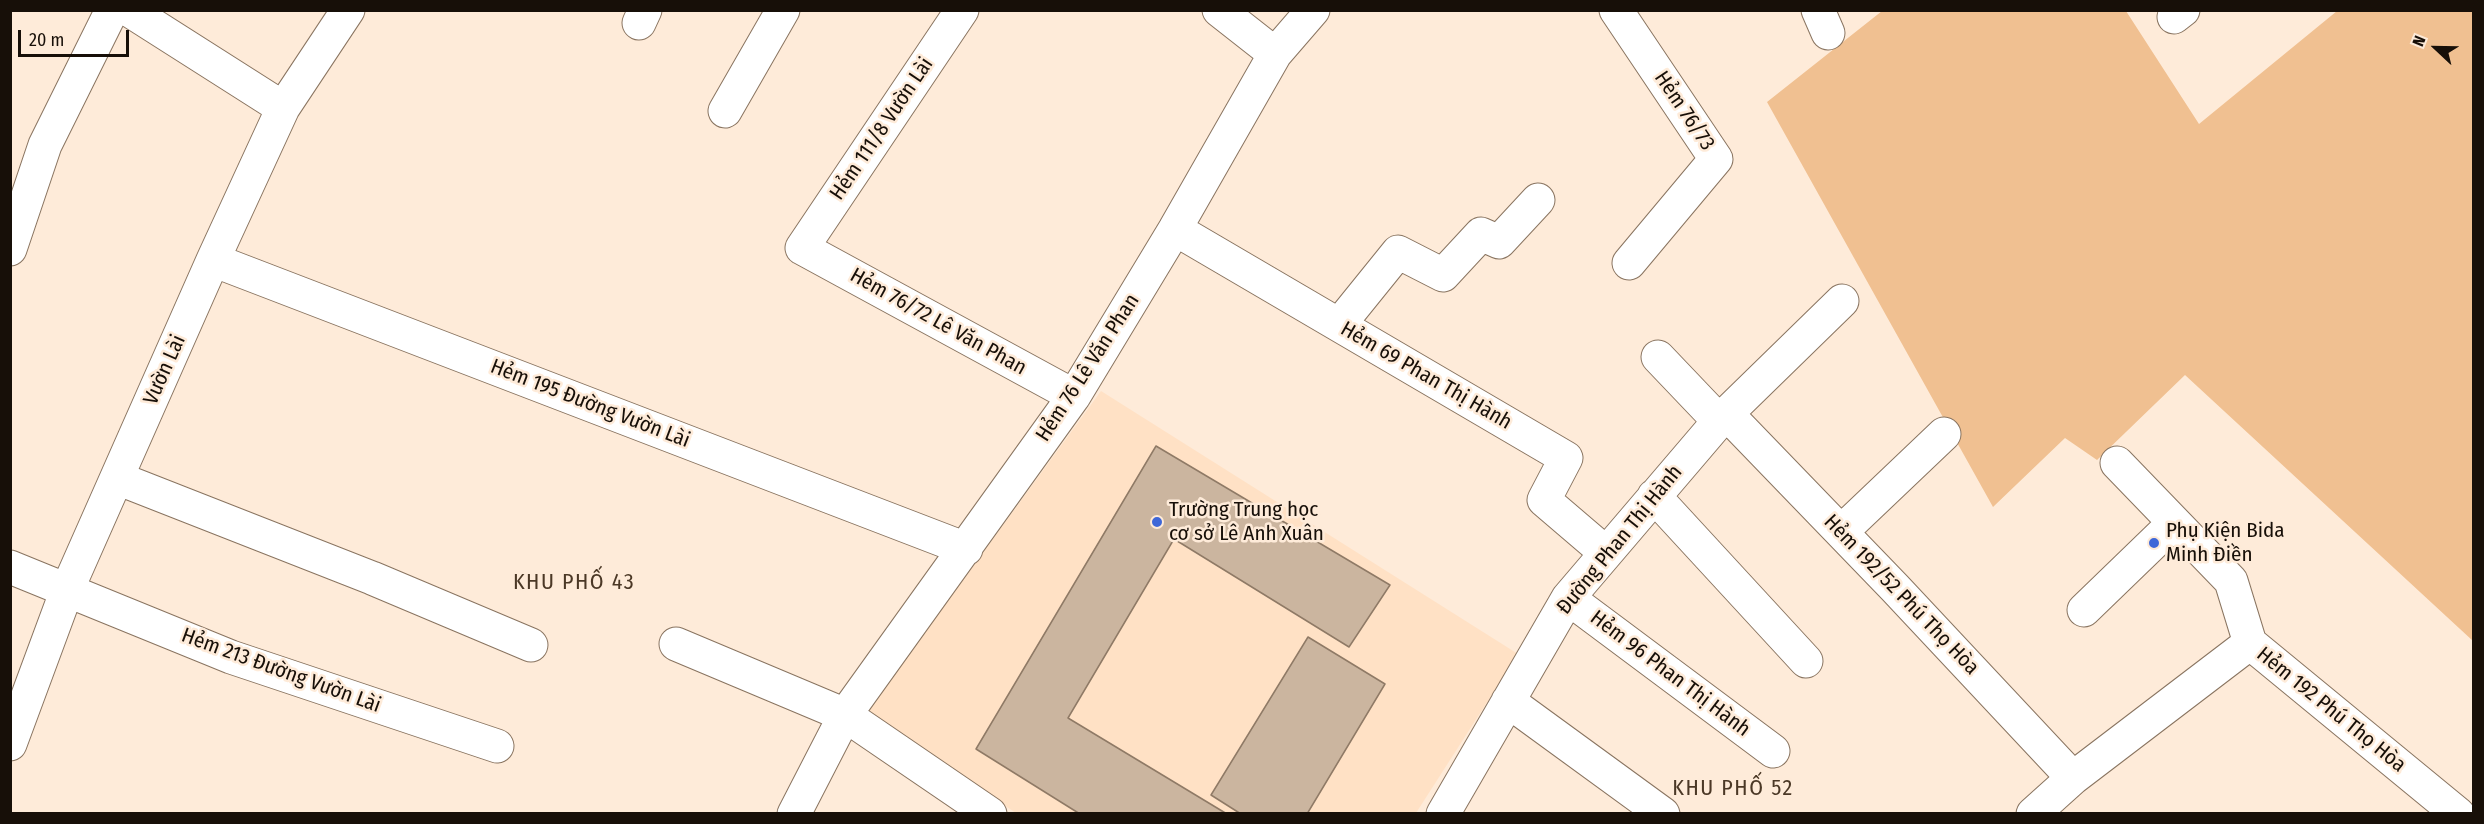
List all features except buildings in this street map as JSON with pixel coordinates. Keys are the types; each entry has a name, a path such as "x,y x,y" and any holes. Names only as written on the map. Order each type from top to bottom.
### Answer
{"street":[{"path":"10,249 45,145 112,10"},
{"path":"129,10 283,108"},
{"name":"Vườn Lài","path":"10,744 67,590 213,260 283,108 348,10"},
{"path":"725,111 783,10"},
{"name":"Hẻm 111/8 Vườn Lài","path":"802,248 962,10"},
{"path":"1219,10 1275,54"},
{"name":"Hẻm 76 Lê Văn Phan","path":"794,813 845,715 1074,396 1175,229 1275,54 1313,10"},
{"name":"Hẻm 76/73","path":"1616,10 1716,159 1629,263"},
{"path":"1339,325 1398,252 1443,275 1481,234 1499,242 1538,200"},
{"name":"Hẻm 69 Phan Thị Hành","path":"1175,229 1566,458 1544,500 1606,553"},
{"name":"Hẻm 76/72 Lê Văn Phan","path":"802,248 1074,396"},
{"name":"Hẻm 195 Đường Vườn Lài","path":"213,260 966,549"},
{"name":"Đường Phan Thị Hành","path":"1443,813 1568,598 1723,417 1842,301"},
{"name":"Hẻm 192/52 Phú Thọ Hòa","path":"1658,357 1841,532 2073,778"},
{"path":"1841,532 1944,434"},
{"path":"2117,463 2231,581 2250,644"},
{"path":"117,478 372,578 531,645"},
{"path":"1654,496 1806,661"},
{"path":"2084,610 2174,523"},
{"name":"Hẻm 213 Đường Vườn Lài","path":"10,567 231,657 497,746"},
{"name":"Hẻm 96 Phan Thị Hành","path":"1568,598 1773,750"},
{"path":"676,644 845,715 990,813"},
{"name":"Hẻm 192 Phú Thọ Hòa","path":"2033,813 2073,778 2250,644 2458,813"},
{"path":"1508,701 1663,813"}],"shaded area":[{"path":"1882,11 2126,11 2199,124 2337,11 2473,11 2473,641 2185,375 2097,460 2065,438 1993,507 1767,102"},
{"name":"Trường Trung học cơ sở Lê Anh Xuân","path":"1101,391 1518,654 1416,813 1016,813 866,713"}],"place":[{"name":"Trường Trung học cơ sở Lê Anh Xuân","path":"1157,522"},
{"name":"Phụ Kiện Bida Minh Điền","path":"2154,543"}],"district":[{"name":"KHU PHỐ 43","path":"574,583"},
{"name":"KHU PHỐ 52","path":"1733,789"}]}
